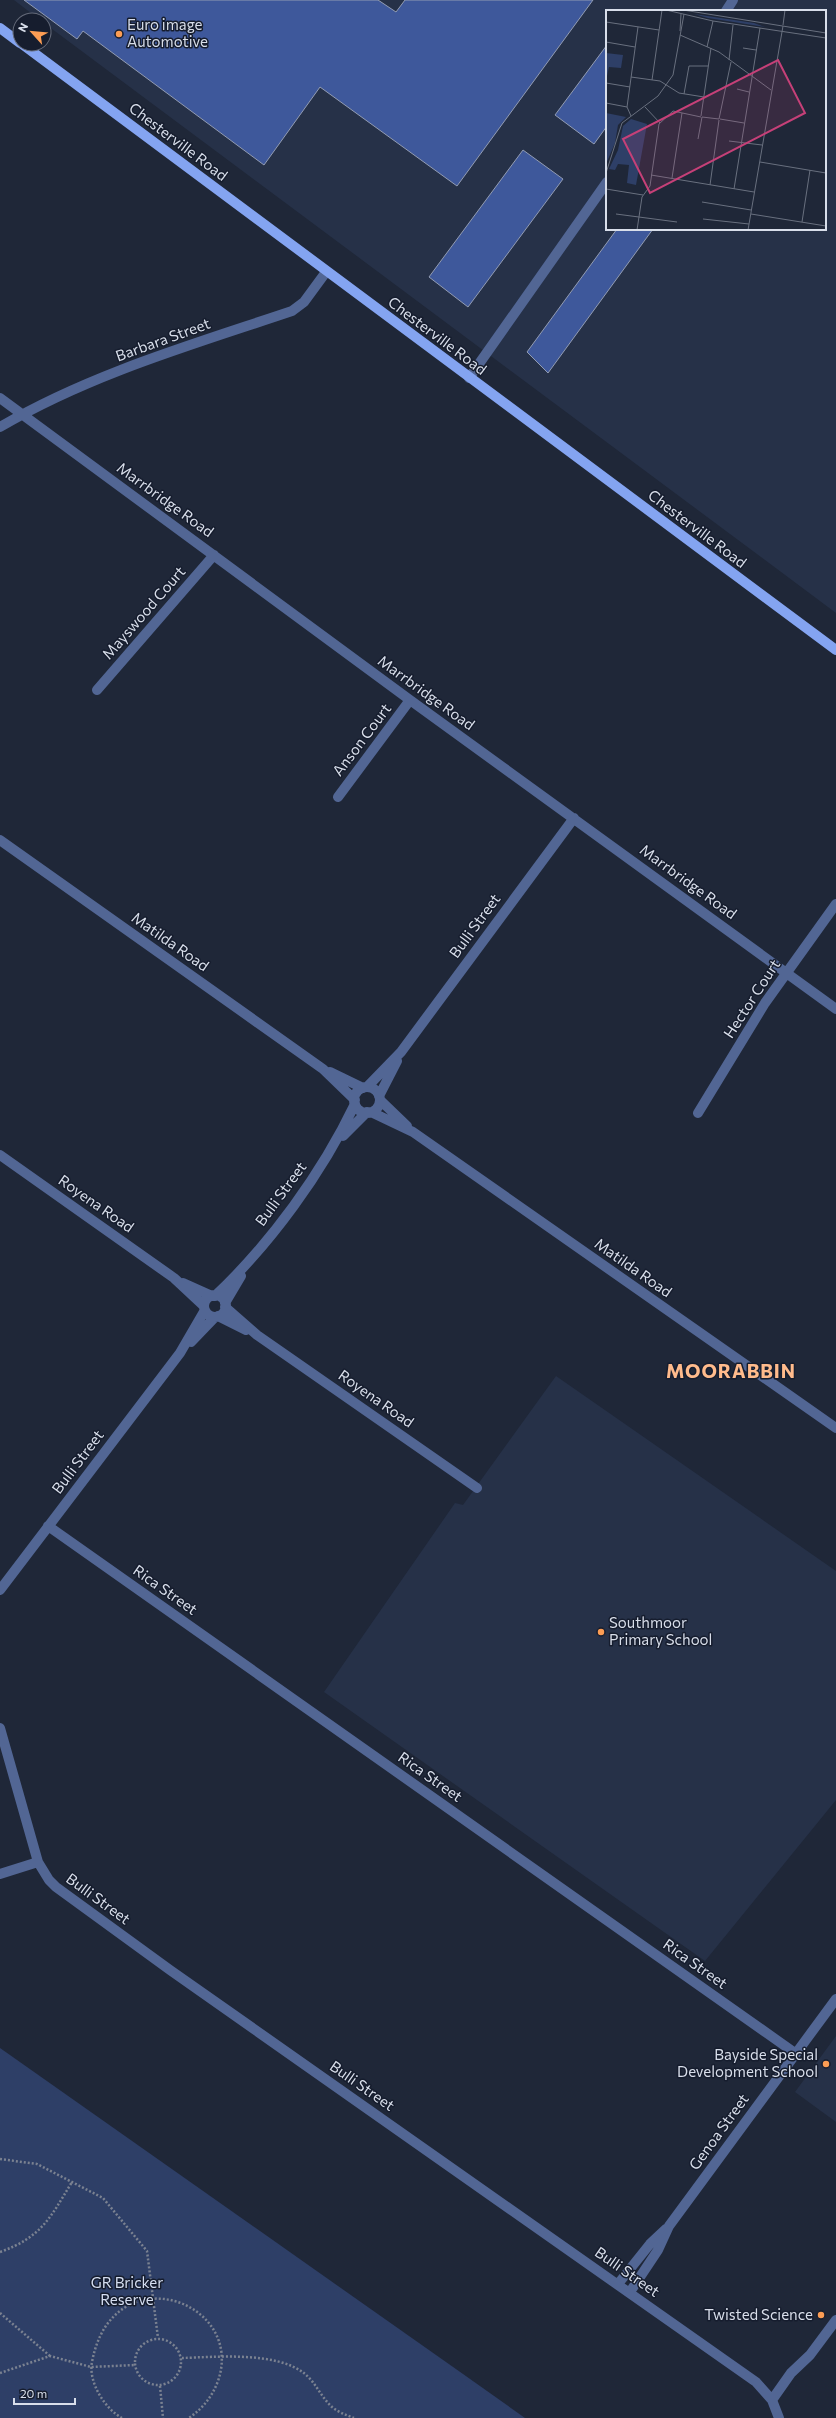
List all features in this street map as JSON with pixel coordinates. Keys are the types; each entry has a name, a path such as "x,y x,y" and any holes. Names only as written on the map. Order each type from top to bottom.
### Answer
{"main road":[{"name":"Chesterville Road","path":"0,28 12,37"},
{"name":"Chesterville Road","path":"33,52 326,272 836,650"}],"street":[{"path":"727,10 733,0"},
{"path":"469,378 606,183"},
{"name":"Barbara Street","path":"0,427 22,414 96,381 186,346 292,311 304,302 326,272"},
{"name":"Marrbridge Road","path":"0,398 410,700 836,1009"},
{"name":"Mayswood Court","path":"97,690 214,555"},
{"name":"Anson Court","path":"338,797 410,700"},
{"name":"Bulli Street","path":"365,1087 401,1052 574,818"},
{"name":"Matilda Road","path":"0,840 323,1069 355,1102"},
{"name":"Hector Court","path":"698,1113 765,1003 836,904"},
{"name":"Bulli Street","path":"380,1098 401,1052"},
{"name":"Matilda Road","path":"323,1069 365,1087"},
{"path":"365,1087 375,1089 380,1098 378,1107 369,1112 360,1110 355,1102 357,1092 365,1087"},
{"name":"Matilda Road","path":"380,1098 413,1132"},
{"name":"Bulli Street","path":"337,1142 355,1102"},
{"name":"Bulli Street","path":"225,1305 247,1264 337,1142 369,1112"},
{"name":"Matilda Road","path":"369,1112 413,1132 836,1428"},
{"name":"Royena Road","path":"0,1154 174,1278 205,1308"},
{"name":"Bulli Street","path":"213,1296 247,1264"},
{"name":"Royena Road","path":"174,1278 213,1296"},
{"path":"213,1296 222,1298 225,1305 224,1313 216,1317 209,1315 205,1308 206,1300 213,1296"},
{"name":"Royena Road","path":"225,1305 257,1335 477,1488"},
{"name":"Bulli Street","path":"180,1353 205,1308"},
{"name":"Bulli Street","path":"0,1590 180,1353 216,1317"},
{"name":"Royena Road","path":"216,1317 257,1335"},
{"name":"Rica Street","path":"48,1526 795,2053"},
{"name":"Bulli Street","path":"0,1728 38,1862 49,1880 56,1887 157,1961 756,2382 772,2400 779,2418"},
{"path":"0,1874 38,1862"},
{"name":"Genoa Street","path":"618,2284 650,2244 669,2226 836,1999"},
{"name":"Genoa Street","path":"630,2292 658,2250 669,2226"},
{"path":"772,2400 791,2374 810,2356 836,2320"}],"path":[{"path":"0,2158 37,2164 103,2198 147,2251 158,2338"},
{"path":"0,2252 23,2244 48,2221 72,2182"},
{"path":"122,2418 116,2417 103,2401 94,2383 91,2367 94,2346 104,2327 127,2305 153,2298 176,2300 191,2307 205,2319 216,2334 222,2357 221,2373 214,2392 201,2409 189,2418"},
{"path":"0,2313 50,2356 91,2367 135,2365"},
{"path":"158,2338 165,2339 176,2346 182,2358 182,2366 174,2380 160,2386 146,2382 137,2372 135,2365 138,2350 147,2342 158,2338"},
{"path":"0,2373 50,2356"},
{"path":"182,2358 222,2357 270,2360 290,2366 310,2379 332,2407 354,2418"},
{"path":"160,2386 163,2418"}],"shaded area":[{"path":"14,0 836,0 836,613 52,29 52,12 30,12"},
{"name":"Southmoor Primary School","path":"556,1376 836,1571 836,1800 705,1961 324,1692 455,1503 463,1505"},
{"name":"Bayside Special Development School","path":"836,2036 836,2122 795,2092"}],"green space":[{"name":"GR Bricker Reserve","path":"0,2048 463,2374 525,2418 0,2418"}],"building":[{"path":"24,0 378,0 396,12 405,0 593,0 457,186 320,87 264,165 83,31 77,39 52,21 52,12 40,12"},
{"path":"606,46 606,127 594,144 555,115"},
{"path":"523,150 563,179 468,307 429,277"},
{"path":"616,230 652,230 548,373 527,352"}],"place":[{"name":"Euro image Automotive","path":"119,34"},
{"name":"Southmoor Primary School","path":"601,1632"},
{"name":"Bayside Special Development School","path":"826,2064"},
{"name":"Twisted Science","path":"821,2315"}],"district":[{"name":"MOORABBIN","path":"731,1371"}]}
